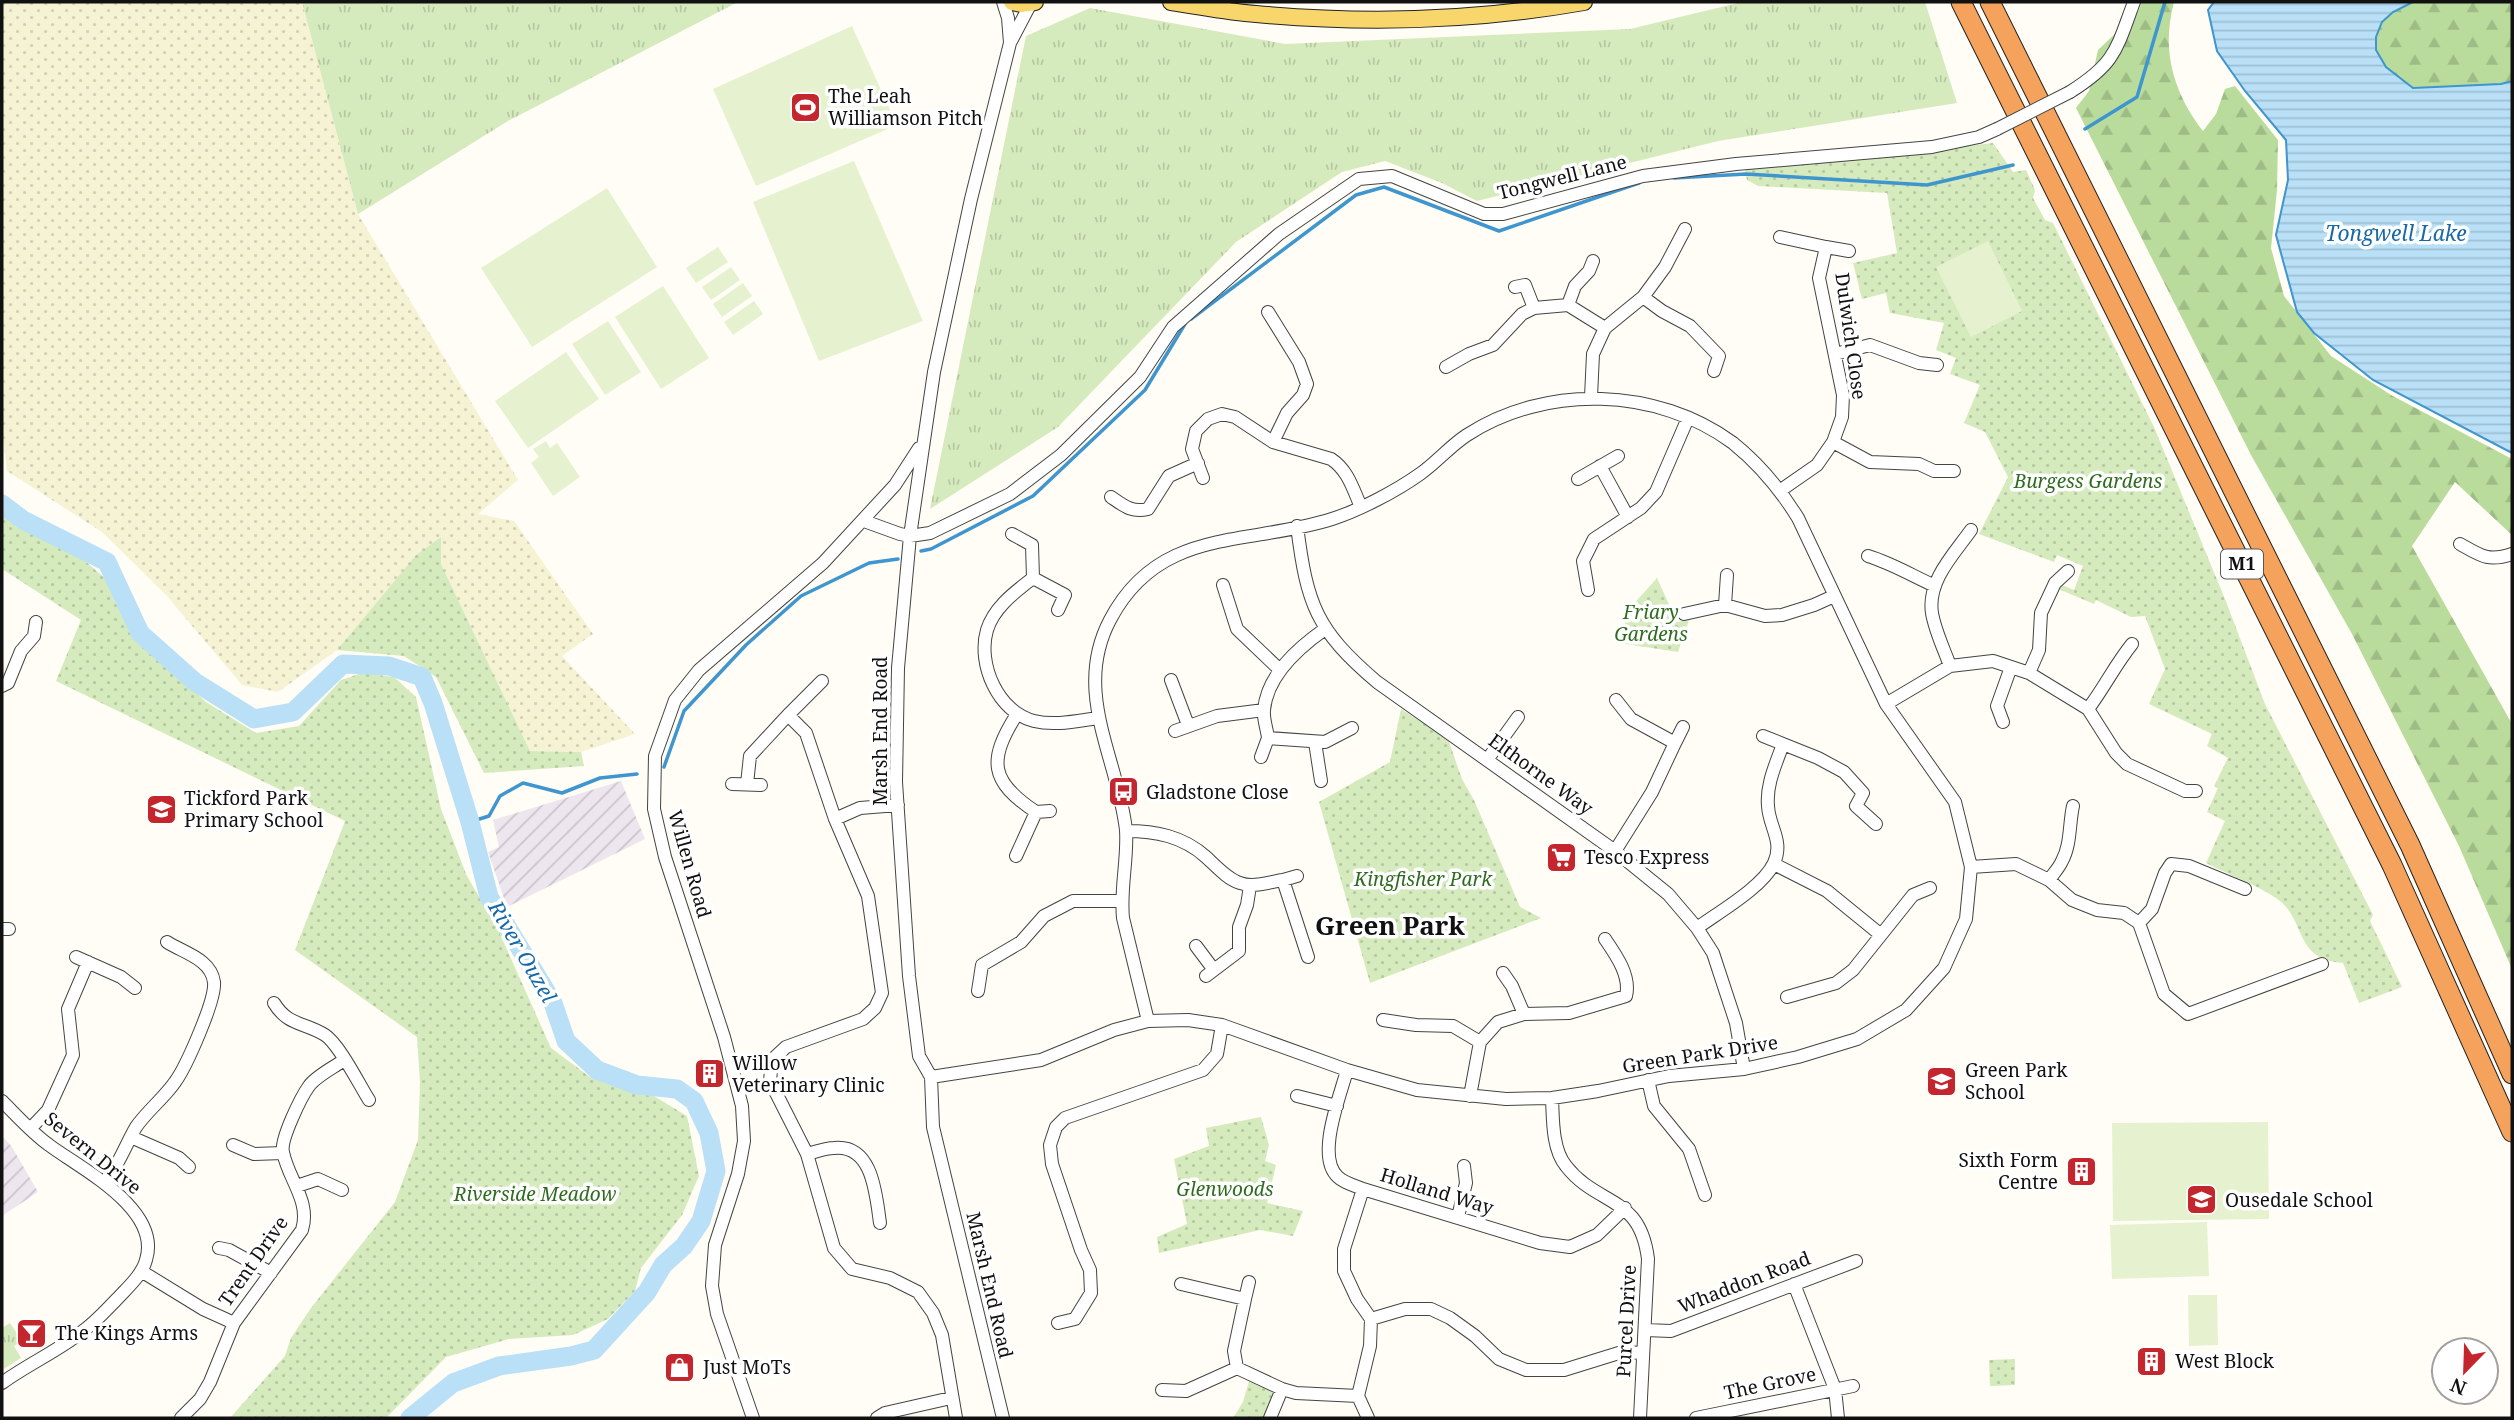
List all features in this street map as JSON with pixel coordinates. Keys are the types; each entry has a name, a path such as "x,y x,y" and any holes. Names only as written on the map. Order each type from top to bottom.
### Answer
{"highway":[{"name":"M1","path":"1961,2 2392,865 2512,1132"},
{"name":"M1","path":"1990,2 2410,845 2512,1074"}],"main road":[{"path":"1012,2 1033,2"},
{"path":"1171,2 1255,14 1373,20 1470,16 1584,2"}],"street":[{"name":"Marsh End Road","path":"1003,2 1010,43"},
{"name":"Marsh End Road","path":"1003,1418 933,1127 931,1077 919,1056 909,976 898,806 898,668 910,536 934,372 971,199 1010,43 1033,2"},
{"name":"Tongwell Lane","path":"910,536 930,533 1010,494 1061,455 1140,377 1173,327 1279,234 1359,178 1392,176 1484,214 1503,214 1643,176 1736,164 1932,147 1979,137 2070,92 2096,76 2111,60 2134,2"},
{"path":"1591,397 1593,354 1605,328 1643,296 1665,267 1685,229"},
{"name":"Dulwich Close","path":"1780,237 1849,251"},
{"name":"Dulwich Close","path":"1781,490 1816,465 1833,442 1842,417 1843,396 1819,278 1826,247"},
{"path":"1568,305 1575,286 1589,271 1593,261"},
{"path":"1522,270 1520,286 1534,308"},
{"path":"1643,296 1662,311 1690,326 1719,356 1714,371"},
{"path":"1446,368 1493,345 1522,314 1534,308 1568,305 1605,328"},
{"path":"1268,312 1277,337 1299,362 1307,384 1303,396 1287,413 1273,442"},
{"path":"1835,354 1870,345 1919,363 1937,365"},
{"name":"Green Park Drive","path":"931,1077 1041,1060 1114,1030 1148,1021 1188,1020 1222,1025 1282,1044 1348,1070 1417,1090 1470,1096 1506,1099 1552,1098 1669,1076 1744,1069 1798,1057 1857,1039 1906,1010 1944,968 1966,919 1971,867 1955,802 1886,704 1798,518 1781,490 1732,443 1688,418 1643,403 1591,397 1546,403 1503,416 1466,436 1419,475 1331,520 1218,541 1173,557 1138,581 1110,621 1096,662 1098,718 1120,790 1126,831 1121,901 1123,918 1148,1021"},
{"path":"1203,478 1192,449 1196,431 1208,419 1222,414 1235,417 1273,442 1331,459 1339,464 1345,471 1361,507"},
{"path":"1588,590 1583,561 1594,539 1641,508 1656,492 1688,418"},
{"path":"1833,442 1870,462 1919,464 1934,471 1954,471"},
{"name":"Willen Road","path":"753,1418 717,1314 712,1286 715,1245 738,1174 744,1141 742,1106 724,1037 665,857 654,809 654,756 675,700 699,670 794,590 864,521 894,485 922,444"},
{"path":"1578,479 1618,456"},
{"path":"1111,496 1138,517 1154,503 1169,476 1198,463"},
{"path":"1600,466 1628,517"},
{"path":"864,521 910,536"},
{"name":"Elthorne Way","path":"1297,526 1303,570 1317,615 1325,629 1357,665 1615,851 1668,894 1697,928 1713,953 1736,1023 1744,1069"},
{"path":"1950,666 1932,615 1931,600 1948,561 1971,530"},
{"path":"1012,534 1032,545 1033,578"},
{"path":"2460,544 2485,559 2512,554"},
{"path":"1868,556 1935,586"},
{"path":"2029,673 2039,650 2041,613 2055,583 2068,571"},
{"path":"1726,606 1727,575"},
{"path":"1033,578 1005,600 988,629 985,661 997,692 1017,714 1032,720 1055,724 1098,718"},
{"path":"1033,578 1065,595 1058,610"},
{"path":"1223,585 1237,628 1280,670"},
{"path":"1684,614 1726,606 1765,616 1782,615 1834,596"},
{"path":"2,687 8,682 21,651 34,636 36,622"},
{"path":"1261,757 1268,737 1264,710 1280,670 1307,642 1325,629"},
{"path":"2088,709 2105,688 2117,662 2132,644"},
{"path":"2,657 16,664"},
{"path":"1886,704 1950,666 1993,661 2029,673 2088,709 2116,753 2127,764 2185,792 2196,791"},
{"path":"2003,722 1997,706 2011,667"},
{"path":"1171,680 1188,725"},
{"path":"747,785 750,756 822,681"},
{"path":"1616,700 1631,719 1675,743"},
{"path":"1175,731 1217,716 1264,710"},
{"path":"1017,714 1003,737 996,758 1001,780 1016,798 1036,812 1050,811"},
{"path":"788,715 806,733 835,818 868,896 882,993 876,1008 863,1019 786,1047 772,1060 770,1082 807,1154 834,1248 852,1269 890,1278 918,1292 933,1313 942,1335 956,1418"},
{"path":"1487,760 1518,718"},
{"path":"1615,851 1652,792 1683,727"},
{"path":"1268,737 1325,742 1352,728"},
{"path":"1763,736 1818,758 1868,788 1856,806 1876,824"},
{"path":"1315,742 1321,781"},
{"path":"1697,928 1758,883 1774,864 1779,844 1768,807 1769,782 1783,744"},
{"path":"732,784 761,785"},
{"path":"835,818 860,807 898,806"},
{"path":"2049,880 2063,860 2069,840 2069,822 2073,806"},
{"path":"1016,856 1036,812"},
{"path":"1126,831 1144,831 1177,838 1198,850 1238,883 1250,886 1297,876"},
{"path":"1774,864 1827,891 1881,934"},
{"path":"1971,867 2016,864 2049,880 2072,900 2097,910 2124,913 2139,923 2164,994 2188,1014 2322,964"},
{"path":"2139,923 2152,909 2171,864 2189,866 2245,889"},
{"path":"1283,880 1308,957"},
{"path":"1196,946 1210,973 1240,951 1239,927 1250,886"},
{"path":"1787,997 1836,983 1853,970 1913,895 1930,888"},
{"path":"978,991 982,965 1021,942 1044,916 1073,901 1121,901"},
{"path":"1470,1096 1480,1042 1498,1022 1524,1014 1569,1013 1626,996 1629,986 1617,956 1605,939"},
{"path":"104,1183 113,1172 138,1124 177,1080 212,1004 214,981 203,961 167,942"},
{"path":"31,1129 48,1110 73,1055 68,1009 82,959 121,977 135,988"},
{"path":"1503,973 1524,1014"},
{"path":"274,1003 282,1016 326,1035 336,1045 369,1100"},
{"path":"1383,1020 1416,1025 1453,1026 1480,1042"},
{"path":"1058,1323 1075,1319 1090,1293 1090,1270 1052,1164 1050,1145 1056,1127 1065,1118 1203,1070 1217,1054 1222,1025"},
{"path":"233,1145 254,1154 283,1153 282,1141 309,1085 344,1060"},
{"name":"Holland Way","path":"1348,1070 1328,1145 1329,1162 1337,1177 1363,1189 1540,1243 1570,1247 1597,1235 1625,1208"},
{"path":"1648,1080 1654,1106 1689,1149 1705,1195"},
{"path":"1297,1096 1337,1106"},
{"name":"Purcel Drive","path":"1552,1098 1555,1137 1564,1165 1585,1184 1625,1208 1637,1222 1646,1240 1648,1259 1640,1418"},
{"name":"Severn Drive","path":"2,1101 47,1144 104,1183 139,1216 148,1244 147,1259 141,1271"},
{"path":"131,1137 179,1158 189,1167"},
{"path":"807,1154 836,1147 851,1150 861,1157 870,1170 880,1223"},
{"name":"Trent Drive","path":"141,1271 203,1309 234,1322 302,1230 306,1219 298,1186 283,1153"},
{"path":"1458,1217 1466,1183 1464,1166"},
{"path":"298,1186 318,1179 342,1190"},
{"path":"1363,1189 1345,1249 1344,1271 1357,1299 1371,1320 1370,1346 1358,1396 1368,1418"},
{"path":"219,1248 229,1250 271,1273"},
{"name":"Whaddon Road","path":"1645,1330 1671,1331 1856,1261"},
{"path":"2,1383 83,1332 141,1271"},
{"path":"1237,1368 1234,1351 1249,1282"},
{"path":"1181,1284 1245,1300"},
{"path":"1794,1284 1835,1390 1838,1418"},
{"path":"1371,1320 1405,1309 1431,1309 1450,1318 1475,1336 1499,1359 1526,1370 1564,1370 1622,1352 1643,1353"},
{"path":"181,1418 200,1399 210,1382 234,1322"},
{"path":"1237,1368 1282,1390 1358,1396"},
{"path":"1162,1390 1186,1391 1237,1368"},
{"name":"The Grove","path":"1696,1418 1853,1386"},
{"path":"1270,1418 1282,1390"},
{"path":"877,1418 885,1413 951,1398"}],"shaded area":[{"path":"2,2 302,2 358,214 518,480 478,514 514,521 593,634 562,656 635,734 581,752 530,751 441,564 441,537 416,555 337,650 278,692 242,685 166,595 102,532 7,471 2,429"},
{"path":"621,781 645,839 507,907 488,852 499,847 493,820"},
{"path":"2,1136 12,1147 38,1192 2,1216"}],"green space":[{"path":"302,2 738,2 508,121 358,214"},
{"path":"1742,2 1925,2 1957,103 1718,141 1477,201 1442,183 1385,161 1342,172 1236,242 1058,427 930,509 1026,36 1090,8 1285,44 1630,29"},
{"path":"2142,2 2174,2 2169,37 2172,70 2184,101 2203,131 2216,114 2225,89 2235,86 2278,140 2277,190 2271,248 2284,296 2331,356 2391,395 2512,459 2512,535 2455,482 2412,546 2512,724 2512,969 2459,846 2352,634 2251,455 2076,108 2089,91 2098,50 2138,12"},
{"path":"2413,2 2512,2 2512,81 2501,84 2413,88 2386,67 2376,50 2376,37 2382,22 2393,12"},
{"name":"The Leah Williamson Pitch","path":"852,26 897,125 756,186 713,89"},
{"name":"Burgess Gardens","path":"1993,143 2013,172 2026,170 2035,190 2033,198 2045,220 2053,223 2154,427 2265,704 2373,915 2370,921 2402,987 2359,1003 2343,963 2327,960 2316,954 2302,937 2286,907 2259,888 2206,863 2225,821 2207,812 2218,788 2214,786 2228,758 2207,746 2212,734 2149,704 2165,669 2145,616 2131,617 2096,600 2094,604 2056,588 2062,585 2074,590 2083,566 2057,555 2054,562 1979,534 2008,477 1985,432 1964,423 1980,385 1950,374 1956,358 1936,350 1944,323 1890,313 1886,293 1862,299 1853,263 1897,253 1887,193 1758,186 1747,180 1745,170"},
{"path":"854,161 923,321 819,361 753,202"},
{"path":"607,188 657,267 532,347 481,268"},
{"path":"1988,241 2022,311 1971,337 1936,267"},
{"path":"718,247 728,262 696,283 686,268"},
{"path":"731,267 740,280 711,300 702,287"},
{"path":"743,283 752,296 722,317 713,304"},
{"path":"663,286 709,358 661,389 615,317"},
{"path":"754,301 763,314 733,335 724,322"},
{"path":"608,321 641,372 605,395 572,344"},
{"path":"566,352 599,399 528,448 495,401"},
{"path":"546,441 550,448 557,443 580,477 553,496 531,463 539,457 533,449"},
{"name":"Riverside Meadow","path":"2,513 85,561 106,579 115,602 139,641 206,702 256,733 299,726 341,680 362,673 394,677 416,697 441,809 466,874 500,934 551,1048 590,1077 649,1093 687,1116 699,1176 682,1215 641,1268 635,1291 608,1319 573,1335 509,1339 446,1357 386,1418 230,1418 285,1356 291,1338 311,1308 395,1202 418,1140 420,1082 417,1037 295,950 345,821 56,681 81,620 2,569"},
{"path":"441,537 441,564 530,751 581,752 584,766 484,773 436,677 404,656 337,650 416,555"},
{"name":"Friary Gardens","path":"1657,578 1677,622 1689,620 1678,652 1619,643 1629,609"},
{"name":"Kingfisher Park","path":"1401,709 1448,739 1462,779 1474,800 1520,907 1541,918 1370,983 1319,802 1390,762"},
{"name":"Glenwoods","path":"1261,1117 1269,1145 1265,1161 1276,1165 1267,1203 1303,1211 1293,1236 1260,1230 1159,1253 1157,1237 1187,1224 1174,1159 1209,1146 1206,1128"},
{"path":"2268,1122 2269,1219 2113,1221 2112,1123"},
{"path":"2207,1222 2209,1276 2112,1279 2110,1225"},
{"path":"2188,1295 2217,1295 2218,1345 2189,1346"},
{"path":"10,1323 22,1341 14,1346 21,1358 2,1370 2,1328"},
{"path":"2015,1359 2015,1385 1990,1386 1989,1360"},
{"path":"1249,1381 1275,1393 1264,1418 1233,1418 1243,1402"}],"water":[{"name":"Tongwell Lake","path":"2214,2 2413,2 2393,12 2382,22 2376,37 2376,50 2386,67 2413,88 2501,84 2512,81 2512,453 2373,380 2314,333 2297,312 2276,235 2288,180 2286,140 2245,91 2217,51 2208,10"}],"waterway":[{"path":"2085,129 2137,97 2165,2"},
{"path":"1674,178 1746,174 1927,185 2013,165"},
{"path":"1191,319 1356,195 1384,187 1499,231 1639,183"},
{"path":"921,551 931,549 1033,496 1145,390 1185,324"},
{"name":"River Ouzel","path":"2,504 23,520 107,562 140,633 195,682 254,719 293,712 343,664 389,666 422,677 433,703 470,822 489,897 553,1003 566,1041 597,1070 637,1085 677,1089 694,1101 709,1133 716,1171 701,1221 684,1246 663,1265 647,1292 594,1350 499,1366 453,1383 410,1418"},
{"path":"664,767 684,711 746,645 801,596 869,563 898,559"},
{"path":"470,822 489,816 500,796 523,783 562,793 600,778 637,774"}],"place":[{"name":"The Leah Williamson Pitch","path":"805,107"},
{"name":"Gladstone Close","path":"1123,792"},
{"name":"Tickford Park Primary School","path":"161,809"},
{"name":"Tesco Express","path":"1561,857"},
{"name":"Willow Veterinary Clinic","path":"709,1074"},
{"name":"Green Park School","path":"1942,1081"},
{"name":"Sixth Form Centre","path":"2081,1171"},
{"name":"Ousedale School","path":"2202,1200"},
{"name":"The Kings Arms","path":"32,1333"},
{"name":"West Block","path":"2152,1361"},
{"name":"Just MoTs","path":"680,1367"}],"district":[{"name":"Green Park","path":"1390,926"}]}
